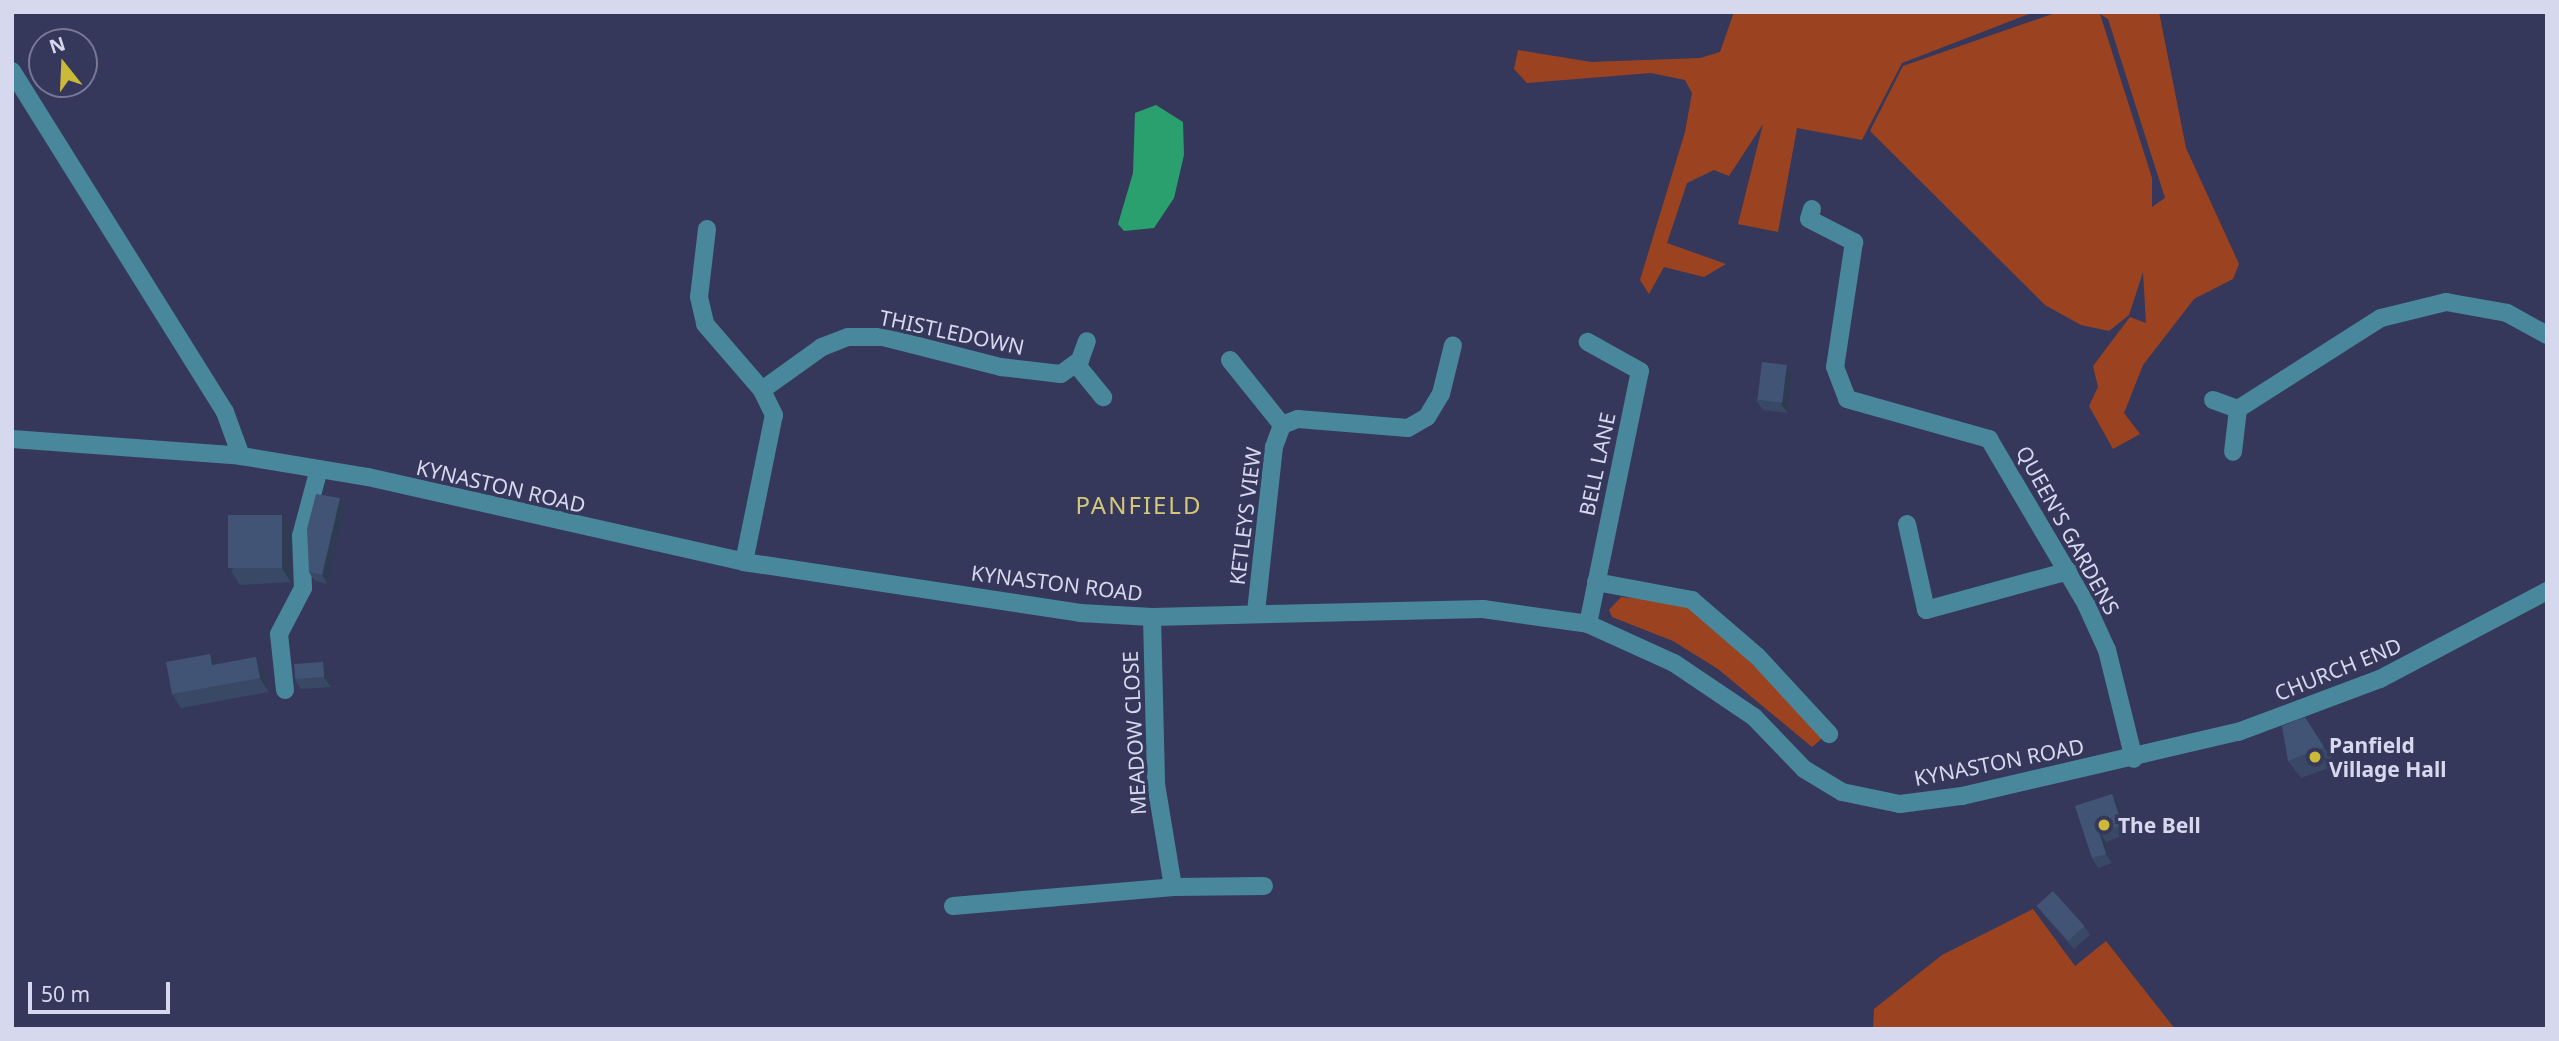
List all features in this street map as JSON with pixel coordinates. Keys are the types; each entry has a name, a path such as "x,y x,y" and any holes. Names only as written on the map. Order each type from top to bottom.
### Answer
{"street":[{"path":"12,71 225,412 241,456"},
{"name":"QUEEN'S GARDENS","path":"1812,209 1809,219 1854,242 1835,368 1847,399 1989,439 2068,571 2107,650 2134,759"},
{"path":"707,229 699,297 705,324 762,390 774,415 744,562"},
{"path":"2238,409 2381,318 2446,302 2507,313 2547,335"},
{"name":"THISTLEDOWN","path":"762,390 822,346 848,337 883,337 1032,373 1061,374 1076,365"},
{"path":"1087,341 1076,365 1103,397"},
{"name":"BELL LANE","path":"1587,624 1640,371 1588,342"},
{"name":"KETLEYS VIEW","path":"1256,612 1274,447 1282,425 1298,419 1408,428 1427,417 1441,394 1452,345"},
{"name":"KETLEYS VIEW","path":"1230,360 1282,425"},
{"path":"2213,400 2238,409"},
{"path":"2233,452 2238,409"},
{"name":"KYNASTON ROAD","path":"12,439 241,456 319,469 744,562 1080,612 1153,617 1256,612 1483,609 1587,624 1674,663 1754,717 1804,769 1842,792 1900,804 2134,759"},
{"path":"285,690 279,634 303,589 301,536 319,469"},
{"path":"1907,524 1926,610 2068,571"},
{"path":"1596,582 1692,600 1758,657 1829,734"},
{"name":"CHURCH END","path":"2134,759 2328,702 2441,650 2547,591"},
{"name":"MEADOW CLOSE","path":"1153,617 1156,784 1173,887"},
{"path":"953,906 1173,887 1264,886"}],"shaded area":[{"path":"1734,12 2034,12 1902,63 1862,140 1797,128 1778,232 1738,224 1763,124 1729,176 1714,170 1687,183 1667,243 1726,264 1704,277 1664,267 1649,294 1640,280 1685,132 1692,93 1685,80 1651,73 1527,83 1514,69 1518,50 1591,62 1700,58 1720,52"},
{"path":"2058,12 2159,12 2186,148 2239,264 2233,279 2194,299 2143,365 2124,413 2140,434 2113,449 2089,406 2098,387 2093,366 2130,317 2146,323 2143,272 2129,315 2109,331 2081,325 2045,305 1870,131 1903,66","holes":["2100,14 2108,19 2165,198 2152,207 2152,178"]},
{"path":"1156,105 1183,122 1184,155 1174,198 1154,228 1124,231 1118,224 1133,173 1135,113"},
{"path":"1621,597 1689,603 1826,735 1812,747 1718,669 1673,641 1612,617 1609,610"},
{"path":"2033,909 2075,966 2106,941 2175,1029 1873,1029 1874,1009 1942,955"}],"building":[{"path":"1762,362 1787,365 1782,403 1757,400"},
{"path":"316,494 340,498 322,575 309,572 307,529"},
{"path":"228,515 282,515 282,568 228,568"},
{"path":"210,654 212,665 256,657 260,678 172,694 166,662"},
{"path":"323,662 324,677 295,679 294,664"},
{"path":"2305,717 2324,747 2288,761 2282,726"},
{"path":"2112,794 2122,825 2099,832 2106,854 2092,858 2075,806"},
{"path":"2053,891 2084,926 2068,941 2037,906"}],"place":[{"name":"Panfield Village Hall","path":"2315,757"},
{"name":"The Bell","path":"2104,825"}],"district":[{"name":"PANFIELD","path":"1139,505"}]}
